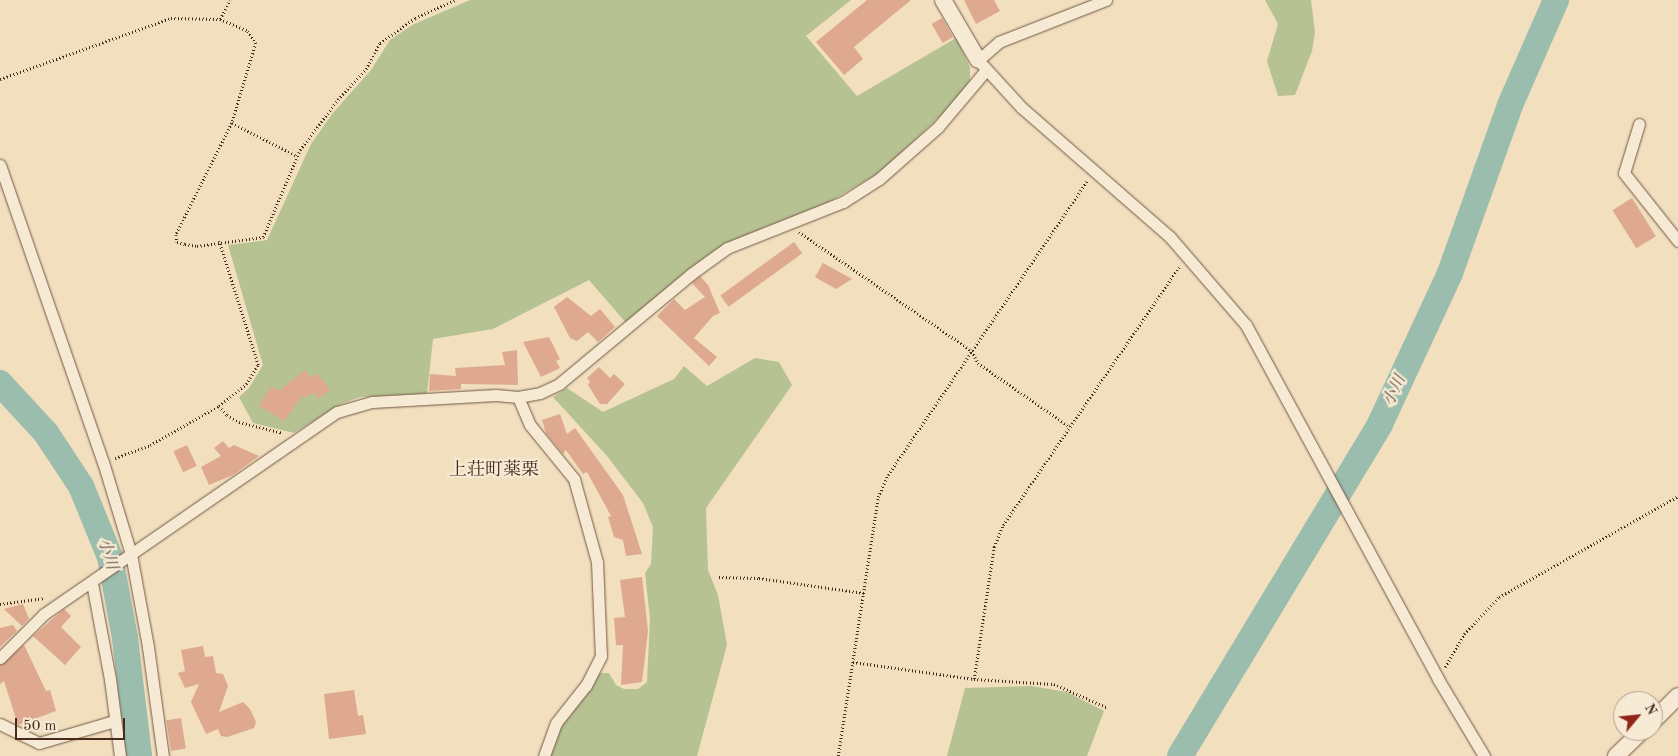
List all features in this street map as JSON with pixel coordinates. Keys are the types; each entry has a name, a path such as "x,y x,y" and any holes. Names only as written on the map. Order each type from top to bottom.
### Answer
{"street":[{"path":"943,0 982,65 1022,108 1093,173 1170,238 1246,325 1438,679 1484,756"},
{"path":"0,658 44,614 95,581 130,554 337,412 372,402 496,395 518,397 540,393 559,384 691,274 727,248 842,202 880,179 938,127 999,42 1106,0"},
{"path":"1639,124 1624,173 1673,226 1678,241"},
{"path":"0,165 103,462 130,554 148,648 163,756"},
{"path":"518,397 530,425 574,479 597,562 601,656 586,685 556,723 544,756"},
{"path":"95,581 120,756"},
{"path":"1663,711 1678,696"},
{"path":"0,724 39,743 114,721"},
{"path":"1616,756 1632,741"}],"path":[{"path":"220,19 230,0"},
{"path":"0,79 171,18 220,19 248,32 256,43 232,123 176,235 177,242 185,244 262,237 297,156 321,120 366,69 380,43 415,18 455,0"},
{"path":"232,123 297,156"},
{"path":"838,756 878,497 888,475 1093,173"},
{"path":"788,224 972,351 978,362 1070,427"},
{"path":"103,462 150,445 219,406 246,384 258,365 219,242"},
{"path":"974,680 994,547 1003,525 1186,256"},
{"path":"219,406 227,415 239,422 297,438"},
{"path":"1438,679 1464,634 1499,597 1678,496"},
{"path":"719,577 759,578 864,594"},
{"path":"0,604 40,597 64,600"},
{"path":"853,662 974,680 1054,684 1108,708"}],"green space":[{"path":"470,0 851,0 806,36 857,96 956,38 970,67 970,81 950,107 882,171 824,205 763,228 627,324 589,280 493,329 433,339 427,394 360,397 341,404 294,433 253,423 239,397 249,388 263,365 228,245 267,240 311,144 332,114 371,70 390,40 412,25"},
{"path":"1265,0 1311,0 1315,32 1312,51 1295,95 1278,96 1267,61 1278,24"},
{"path":"755,358 779,362 792,385 706,508 708,570 718,595 727,645 697,756 547,756 556,730 600,673 609,673 616,685 624,689 638,689 647,682 650,619 645,573 651,564 653,527 643,503 607,456 553,397 567,388 603,412 674,379 684,366 707,386"},
{"path":"1031,686 1067,692 1104,711 1087,756 947,756 965,688"}],"building":[{"path":"867,0 911,0 854,47 863,59 844,75 816,42"},
{"path":"964,0 994,0 1000,11 976,24"},
{"path":"942,18 953,37 943,43 932,24"},
{"path":"1632,198 1656,236 1636,248 1612,210"},
{"path":"794,242 802,253 729,307 720,295"},
{"path":"823,263 852,279 836,289 815,277"},
{"path":"700,276 708,285 720,313 713,316 694,338 717,357 709,366 657,316 674,299 685,310 705,297 692,283"},
{"path":"567,297 591,316 600,309 615,327 598,342 588,332 577,341 570,338 554,307"},
{"path":"549,337 560,359 556,361 560,368 541,377 523,342"},
{"path":"517,350 518,385 461,384 461,389 429,391 430,374 456,376 455,368 505,365 502,352"},
{"path":"599,367 610,378 614,374 625,384 607,404 600,404 588,385 590,382 587,378"},
{"path":"305,370 311,378 317,373 330,390 318,399 313,392 306,398 303,395 284,421 259,406 271,386 279,391"},
{"path":"560,414 567,434 575,428 623,495 642,554 626,556 623,540 614,537 608,517 611,516 587,472 583,474 566,450 563,454 546,433 542,420"},
{"path":"223,441 229,448 234,445 259,456 233,475 209,485 201,467 221,456 214,448"},
{"path":"187,445 197,466 183,472 173,451"},
{"path":"642,577 648,631 642,682 621,685 623,645 616,645 614,618 625,617 620,580"},
{"path":"23,604 29,619 22,626 4,609"},
{"path":"64,609 71,616 61,627 81,647 65,665 33,636"},
{"path":"13,625 17,631 0,647 0,628"},
{"path":"24,645 46,691 50,690 56,711 18,725 4,681 0,684 0,665"},
{"path":"203,646 205,657 213,656 216,673 223,674 228,686 219,712 243,702 250,709 256,722 254,728 227,737 221,736 218,729 206,734 191,702 199,684 185,688 178,673 185,671 181,650"},
{"path":"354,690 358,716 363,715 366,734 329,739 324,694"},
{"path":"181,718 186,749 171,751 166,720"}],"waterway":[{"name":"小川","path":"1180,756 1380,424 1450,273 1510,105 1556,0"},
{"name":"小川","path":"0,383 46,433 81,486 110,557 125,638 139,756"}],"district":[{"name":"上荘町薬栗","path":"494,470"}]}
